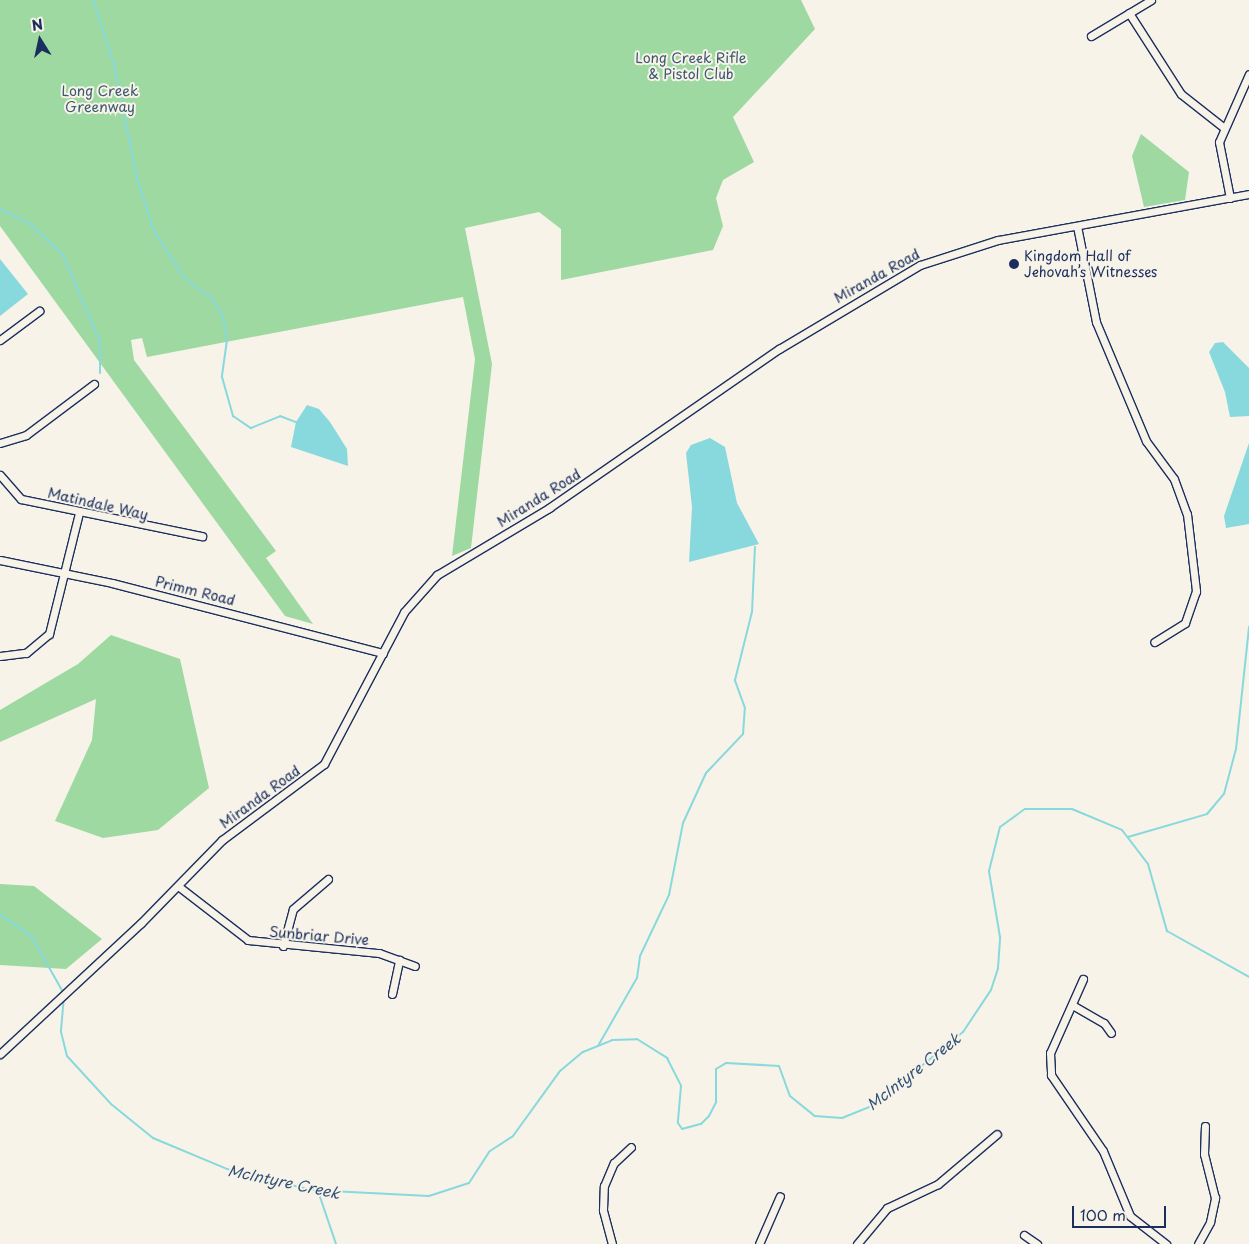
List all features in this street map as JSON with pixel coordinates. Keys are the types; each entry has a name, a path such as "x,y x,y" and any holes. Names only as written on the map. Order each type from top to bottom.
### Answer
{"street":[{"path":"1091,36 1151,0"},
{"path":"1130,13 1171,81 1223,127"},
{"path":"1230,198 1220,158 1223,127 1249,74"},
{"name":"Miranda Road","path":"0,1054 178,886 241,823 324,764 411,602 437,575 549,508 779,349 870,292 945,254 1077,226 1249,194"},
{"path":"1077,226 1096,322 1146,441 1174,479 1187,514 1196,592 1185,624 1154,642"},
{"path":"0,340 39,311"},
{"path":"0,443 26,434 94,384"},
{"name":"Matindale Way","path":"0,475 21,499 202,536"},
{"path":"0,656 26,653 48,634 79,512"},
{"name":"Primm Road","path":"0,560 65,572 383,653"},
{"path":"283,946 293,909 328,879"},
{"name":"Sunbriar Drive","path":"178,886 241,936 283,946 368,952 415,966"},
{"path":"392,994 399,960"},
{"path":"1083,979 1074,1006 1050,1053 1055,1086 1103,1151 1130,1216 1166,1244"},
{"path":"1074,1006 1104,1023 1111,1033"},
{"path":"1198,1244 1210,1222 1215,1198 1204,1154 1205,1126"},
{"path":"857,1244 887,1208 938,1184 997,1134"},
{"path":"612,1244 603,1210 604,1186 614,1163 631,1147"},
{"path":"759,1244 780,1196"},
{"path":"1024,1235 1037,1244"}],"green space":[{"path":"0,0 801,0 815,29 733,117 754,162 723,180 716,198 723,226 713,250 561,280 561,229 539,212 465,228 492,364 471,548 452,556 475,359 463,297 147,357 142,338 131,340 134,360 276,551 266,558 313,624 285,616 0,226"},
{"path":"1141,134 1189,172 1185,200 1144,207 1132,156"},
{"path":"111,635 180,659 209,788 158,830 103,838 55,821 92,740 96,699 0,742 0,710 78,664"},
{"path":"0,884 34,886 102,939 66,969 0,965"}],"water":[{"path":"0,259 28,294 0,316"},
{"path":"1223,342 1249,368 1249,416 1230,417 1225,392 1209,352 1215,343"},
{"path":"307,405 319,409 330,422 347,449 348,466 291,447 296,422"},
{"path":"710,438 725,447 737,503 759,544 689,562 692,507 686,453 691,445"},
{"path":"1249,443 1249,524 1226,528 1224,516"}],"waterway":[{"path":"93,0 114,65 137,178 153,229 184,278 212,298 223,316 227,340 222,377 233,416 251,428 280,416 296,422"},
{"path":"0,209 29,223 63,255 100,342 100,373"},
{"path":"598,1046 637,978 640,956 669,895 683,823 706,773 743,734 745,708 735,680 752,612 755,547"},
{"path":"1128,837 1207,814 1224,794 1236,749 1249,627"},
{"name":"McIntyre Creek","path":"64,996 61,1032 67,1056 111,1104 153,1138 227,1169 311,1190 429,1196 469,1183 490,1151 513,1136 560,1071 583,1052 612,1040 637,1039 667,1058 681,1086 678,1123 682,1129 701,1124 709,1116 716,1102 716,1069 726,1063 779,1066 790,1096 815,1116 842,1118 874,1105 963,1032 991,990 998,968 1000,937 989,871 1000,827 1025,809 1072,809 1122,830 1148,864 1167,931 1249,977"},
{"name":"McIntyre Creek","path":"0,914 32,937 63,992"},
{"path":"318,1191 336,1244"}],"place":[{"name":"Kingdom Hall of Jehovah’s Witnesses","path":"1014,264"}],"park label":[{"name":"Long Creek Rifle & Pistol Club","path":"691,66"},
{"name":"Long Creek Greenway","path":"100,99"}]}
